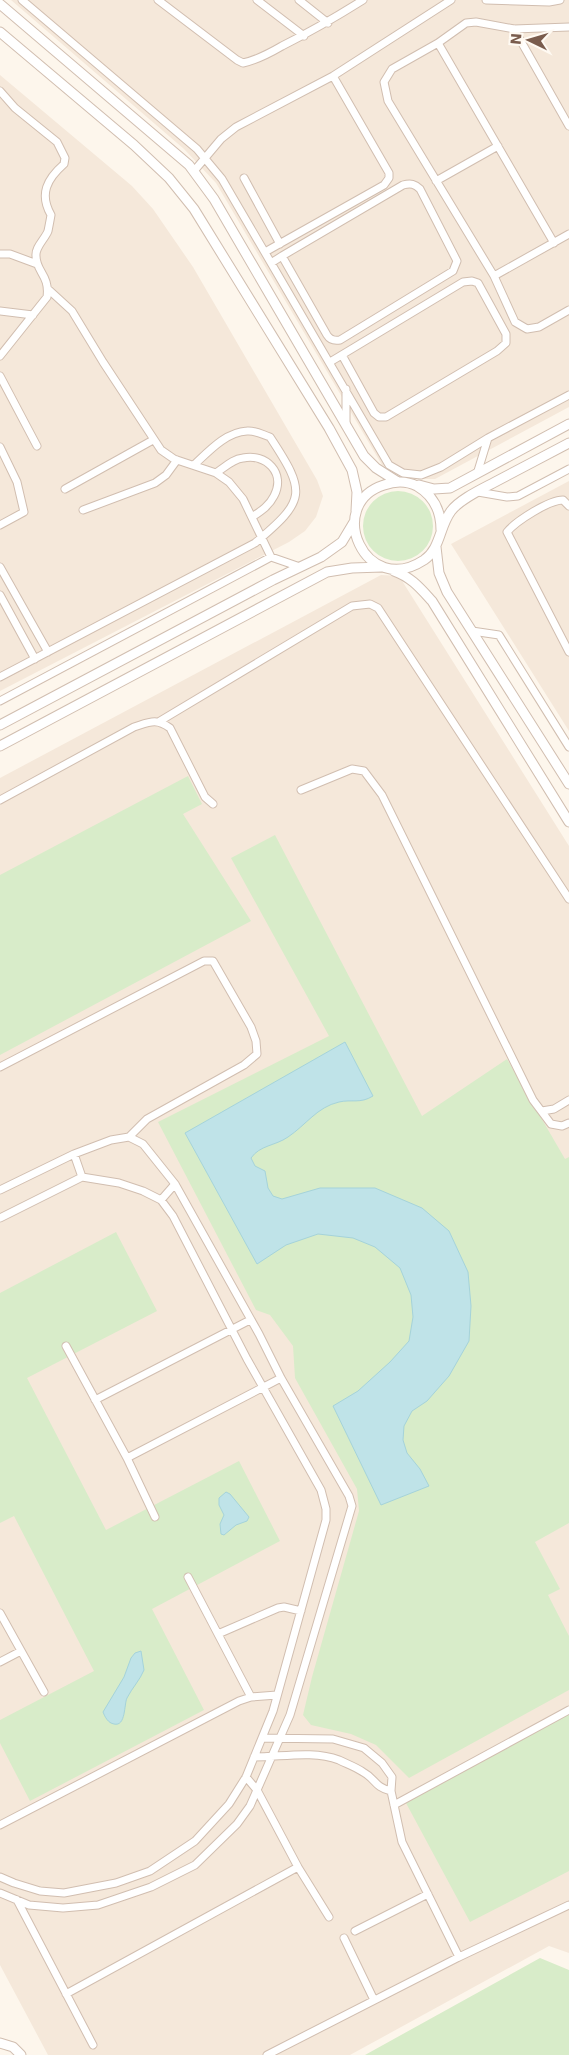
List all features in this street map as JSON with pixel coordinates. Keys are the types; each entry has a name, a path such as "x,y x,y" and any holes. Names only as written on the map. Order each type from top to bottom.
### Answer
{"street":[{"path":"23,0 197,149 222,180 346,388 388,465 403,473 421,475 441,467 488,438 569,394"},
{"path":"158,0 236,60 243,63 304,36 328,23 362,0"},
{"path":"257,0 304,36"},
{"path":"299,0 328,23"},
{"path":"194,171 236,126 333,76 451,0"},
{"path":"486,0 560,0"},
{"path":"0,4 190,165 214,199 364,456 376,468 398,482"},
{"path":"569,27 514,29 476,22 466,23 438,43 392,69 384,82 388,101 494,276 515,322 527,329 540,326 569,310"},
{"path":"514,29 569,126"},
{"path":"1,36 148,158 169,178 194,209 329,428 352,470 357,492 354,522 357,543 369,559 386,568 404,574 416,583 432,601 569,822"},
{"path":"438,43 554,243"},
{"path":"265,252 384,186 389,178 389,173 333,76"},
{"path":"0,91 15,108 57,142 65,158 64,164 52,174 47,184 46,207 51,215 47,232 36,251 37,264 46,278 47,297 0,356"},
{"path":"436,181 498,146"},
{"path":"244,178 280,244"},
{"path":"271,263 282,256 408,183 415,184 420,188 456,255 457,261 453,271 340,340 335,340 326,336 282,256"},
{"path":"494,276 569,234"},
{"path":"0,254 10,254 37,264"},
{"path":"330,362 463,282 472,281 478,283 506,334 506,343 497,351 386,417 379,417 374,413 342,355"},
{"path":"48,289 72,311 161,450 178,460 216,473 229,482 243,499 271,558"},
{"path":"0,311 33,315"},
{"path":"0,376 37,446"},
{"path":"346,388 346,423"},
{"path":"356,511 365,496 377,487 398,482 434,489 450,488 569,424"},
{"path":"0,678 255,543 279,523 292,507 296,495 296,484 270,437 248,430 235,434 218,443 194,465"},
{"path":"477,474 488,438"},
{"path":"65,489 154,440"},
{"path":"0,746 327,572 352,568 413,567 430,556 436,547 441,530 451,511 478,492 569,443"},
{"path":"0,447 17,482 24,512 0,525"},
{"path":"216,473 232,462 244,457 258,458 270,463 276,471 277,486 275,494 268,506 252,517"},
{"path":"83,510 155,483 166,475 178,460"},
{"path":"478,492 507,497 518,496 569,469"},
{"path":"409,483 417,486 430,496 439,512 441,530"},
{"path":"569,506 563,500 553,502 514,523 507,532 569,652"},
{"path":"0,725 273,580 321,557 342,542 354,522"},
{"path":"436,547 440,573 447,592 569,784"},
{"path":"0,701 271,558 300,567"},
{"path":"0,567 48,652"},
{"path":"0,595 35,659"},
{"path":"0,800 134,727 151,721 160,721 352,606 370,604 378,608 569,899"},
{"path":"472,631 499,635 569,747"},
{"path":"160,721 170,728 205,797 213,804"},
{"path":"300,790 352,769 364,771 382,795 533,1100 551,1124 562,1126 569,1123"},
{"path":"0,1067 204,961 213,961 251,1028 256,1041 257,1054 244,1065 147,1119 129,1137 111,1140 74,1154 0,1190"},
{"path":"542,1111 554,1109 569,1100"},
{"path":"0,1893 29,1905 63,1908 98,1905 151,1887 194,1865 237,1824 250,1806 290,1715 352,1506 349,1496 281,1378 175,1184 143,1144 129,1137"},
{"path":"74,1154 82,1177"},
{"path":"0,1218 82,1177 118,1183 143,1191 161,1200 173,1216 263,1388 320,1490 326,1509 326,1520 273,1711 246,1777 229,1804 195,1841 150,1871 116,1883 64,1893 40,1891 14,1884 0,1877"},
{"path":"161,1200 175,1184"},
{"path":"94,1400 250,1320"},
{"path":"66,1346 127,1458 156,1517"},
{"path":"127,1458 281,1378"},
{"path":"188,1577 251,1697"},
{"path":"218,1634 278,1608 284,1607 301,1611"},
{"path":"0,1613 44,1692"},
{"path":"0,1662 21,1651"},
{"path":"0,1824 239,1701 251,1697 277,1695"},
{"path":"394,1805 569,1710"},
{"path":"262,1738 333,1739 364,1748 382,1763 392,1777 391,1791 402,1842 459,1957"},
{"path":"254,1757 312,1754 337,1760 365,1772 380,1789 391,1791"},
{"path":"246,1777 256,1790 298,1867 329,1917"},
{"path":"66,1994 298,1867"},
{"path":"355,1931 428,1894"},
{"path":"18,1900 93,2046"},
{"path":"267,2055 459,1957 569,1905"},
{"path":"344,1938 374,2000"},
{"path":"0,2036 4,2044 13,2047 21,2055"}],"shaded area":[{"path":"11,0 569,0 569,407 435,479 400,476 382,465 216,183 184,149"},
{"path":"0,75 132,186 153,209 193,267 317,480 323,496 316,517 305,531 289,542 0,691"},
{"path":"569,481 569,731 451,544"},
{"path":"381,575 399,576 569,846 569,1953 549,1946 350,2055 48,2055 0,1965 0,778"}],"green space":[{"path":"405,491 418,497 427,506 431,512 433,526 431,540 423,551 412,559 391,561 384,559 373,551 365,540 363,519 365,512 373,501 384,493"},
{"path":"188,776 202,804 183,814 251,921 0,1055 0,875"},
{"path":"275,835 422,1116 507,1059 565,1159 569,1157 569,1523 535,1542 560,1589 548,1595 569,1636 569,1690 409,1778 376,1745 351,1734 311,1725 303,1715 359,1511 357,1489 295,1378 293,1346 270,1315 256,1310 158,1122 329,1036 231,858"},
{"path":"116,1232 157,1311 27,1378 106,1530 239,1461 280,1541 152,1609 204,1710 30,1801 0,1743 0,1720 94,1671 14,1516 0,1523 0,1293"},
{"path":"569,1712 569,1871 470,1922 406,1803"},
{"path":"540,1958 569,1970 569,2055 365,2055"}],"water":[{"path":"345,1042 373,1096 360,1101 331,1104 318,1112 288,1137 259,1150 251,1158 255,1166 265,1171 268,1188 273,1196 282,1199 320,1188 375,1188 422,1208 449,1231 468,1272 471,1306 469,1341 449,1376 427,1401 412,1411 404,1426 403,1440 407,1453 420,1469 429,1486 381,1505 333,1406 358,1391 390,1362 409,1341 413,1317 411,1295 400,1268 375,1247 353,1238 318,1234 286,1245 257,1264 185,1133"},
{"path":"226,1492 230,1494 249,1517 247,1521 236,1525 224,1535 221,1534 220,1524 224,1515 219,1505 219,1498"},
{"path":"141,1651 144,1670 127,1698 123,1719 118,1724 114,1724 107,1720 103,1712 124,1677 131,1658 135,1653"}]}
